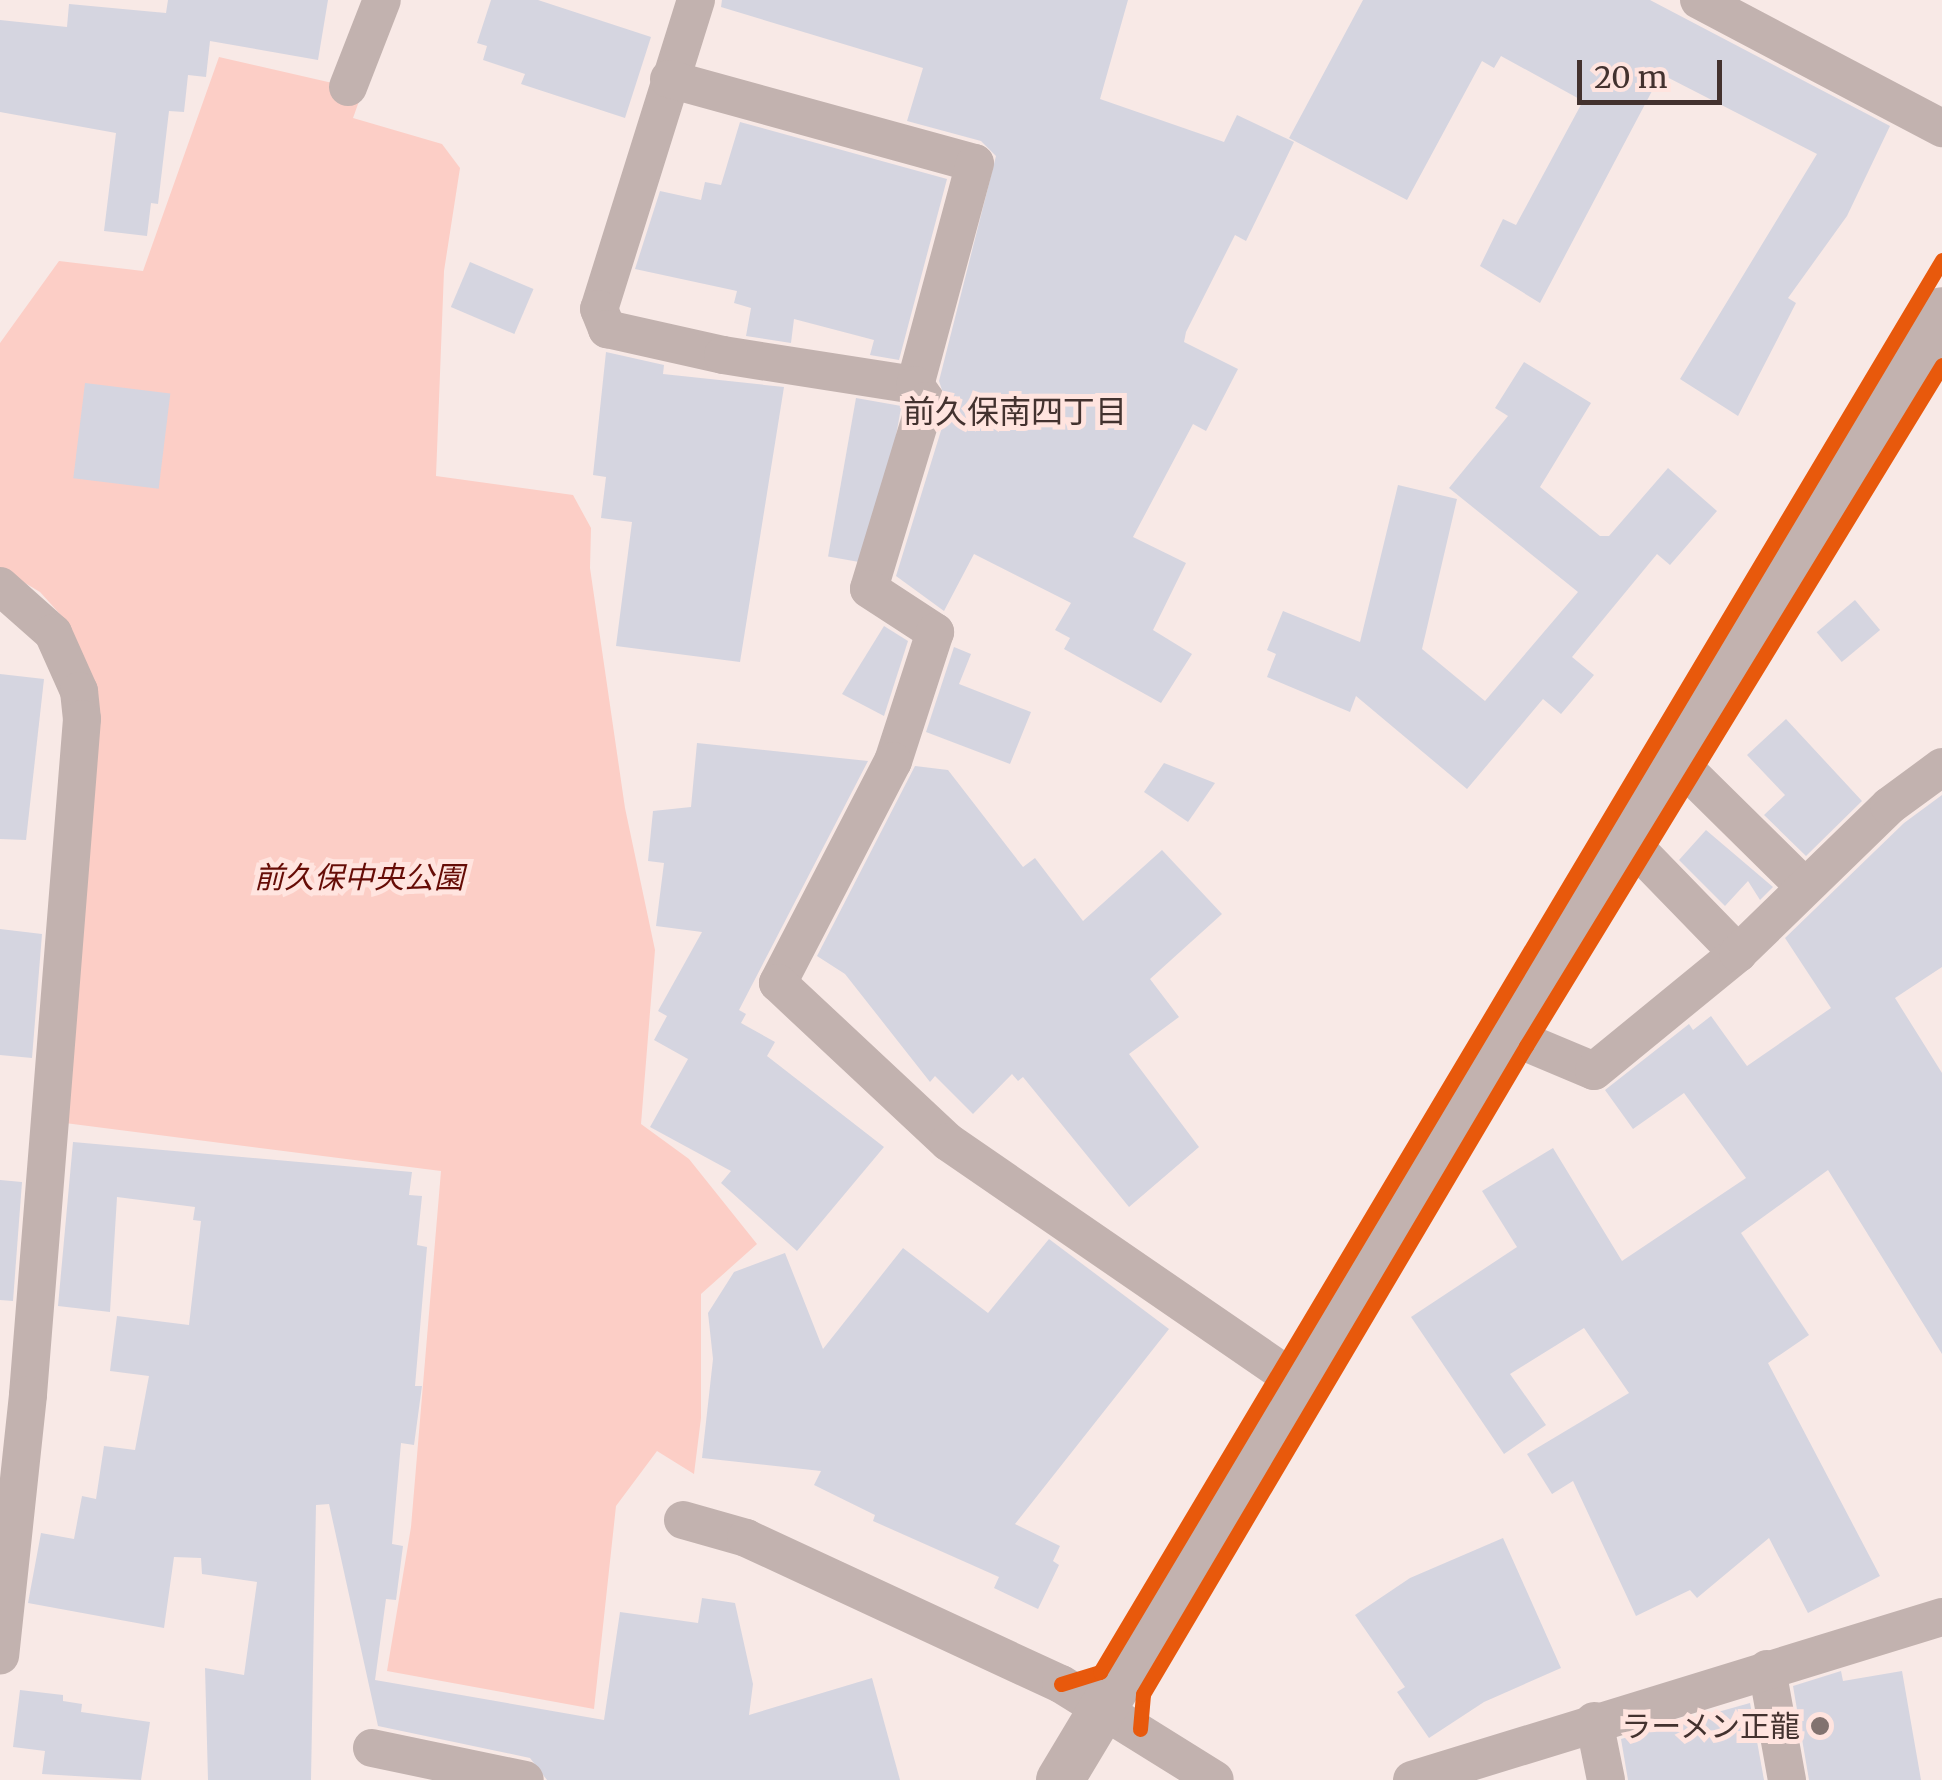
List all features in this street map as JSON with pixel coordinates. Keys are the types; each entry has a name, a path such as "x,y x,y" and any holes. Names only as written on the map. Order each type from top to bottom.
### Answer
{"street":[{"path":"348,87 382,0"},
{"path":"696,0 600,308 607,329 915,386 926,401 870,590 935,632 893,760 778,983 948,1142 1300,1384"},
{"path":"1708,2 1942,128"},
{"path":"669,79 975,163 915,386"},
{"path":"1060,1780 1942,310"},
{"path":"0,586 53,633 79,690 82,718 28,1395 0,1655"},
{"path":"1674,758 1804,885"},
{"path":"1508,1035 1594,1071 1738,953 1804,885 1942,767"},
{"path":"1626,838 1738,953"},
{"path":"682,1520 746,1538 1104,1709 1215,1780"},
{"path":"1430,1778 1594,1720 1941,1625"},
{"path":"1766,1670 1787,1780"},
{"path":"1594,1720 1606,1780"},
{"path":"372,1748 525,1780"}],"green space":[{"name":"前久保中央公園","path":"219,57 363,90 353,118 442,144 460,168 444,271 436,476 573,495 591,528 590,568 625,808 655,950 641,1124 689,1159 757,1244 701,1294 701,1418 694,1474 657,1451 616,1506 594,1709 387,1671 411,1527 441,1171 65,1123 97,693 69,624 40,592 0,568 0,343 59,261 143,271"}],"building":[{"path":"168,0 328,0 318,60 210,41 206,77 188,75 184,112 169,111 158,204 151,203 147,236 104,231 116,133 0,112 0,20 67,27 69,4 166,13"},
{"path":"491,0 538,0 651,37 625,118 521,84 525,74 483,60 487,46 477,43"},
{"path":"722,0 1128,0 1100,99 1224,142 1237,115 1294,142 1246,241 1235,235 1186,332 1184,342 1238,369 1206,431 1193,424 1133,537 1186,563 1153,630 1192,654 1161,703 1064,649 1070,638 1055,630 1071,603 974,554 944,611 896,576 948,408 939,381 996,156 981,141 907,121 923,68 721,7"},
{"path":"1363,0 1650,0 1890,126 1847,216 1788,298 1796,303 1738,416 1680,379 1817,154 1661,74 1540,303 1480,266 1503,219 1516,225 1583,101 1501,56 1494,68 1482,61 1407,200 1289,138"},
{"path":"740,122 947,179 899,360 870,355 874,340 794,319 791,343 746,336 751,308 734,303 737,291 635,269 660,191 701,200 705,182 721,185"},
{"path":"470,262 534,289 514,334 451,307"},
{"path":"606,352 664,365 663,374 784,387 740,662 616,646 632,522 601,518 606,477 593,475"},
{"path":"1524,362 1591,403 1540,487 1600,536 1609,536 1668,468 1717,511 1670,565 1657,554 1572,657 1594,675 1561,714 1543,699 1467,789 1356,696 1350,712 1267,677 1276,654 1267,650 1283,611 1360,642 1398,485 1457,499 1422,649 1485,701 1578,592 1449,488 1508,416 1495,408"},
{"path":"85,383 170,393 159,489 73,478"},
{"path":"856,398 901,406 873,565 828,557"},
{"path":"1855,600 1880,630 1842,662 1817,632"},
{"path":"884,626 908,641 884,716 842,694"},
{"path":"954,647 971,654 959,684 1031,712 1010,764 926,732"},
{"path":"0,674 44,679 26,840 0,839"},
{"path":"1786,719 1862,801 1806,856 1764,815 1785,795 1747,755"},
{"path":"697,743 868,761 739,1010 746,1014 741,1023 775,1042 767,1056 884,1147 797,1251 721,1183 731,1171 650,1127 688,1059 654,1040 667,1016 658,1011 702,932 656,926 664,863 648,861 653,811 691,807"},
{"path":"1164,763 1215,783 1188,822 1144,792"},
{"path":"915,766 948,770 1023,867 1035,858 1083,921 1162,850 1222,914 1150,979 1179,1017 1129,1054 1199,1147 1129,1207 1023,1077 1018,1081 1012,1074 973,1114 935,1076 930,1082 845,974 817,956"},
{"path":"1942,795 1942,967 1895,998 1942,1073 1942,1354 1828,1170 1741,1233 1809,1335 1768,1363 1880,1576 1808,1613 1769,1538 1697,1598 1690,1590 1636,1616 1573,1481 1552,1494 1527,1454 1629,1393 1584,1328 1510,1374 1546,1425 1504,1454 1411,1317 1517,1247 1482,1191 1553,1148 1622,1261 1746,1178 1684,1093 1633,1129 1605,1090 1689,1024 1693,1030 1711,1016 1747,1066 1831,1008 1785,938 1904,823"},
{"path":"1706,830 1773,887 1760,900 1748,881 1725,906 1679,860"},
{"path":"0,929 42,934 32,1058 0,1055"},
{"path":"73,1142 412,1172 409,1195 422,1196 417,1245 427,1247 415,1386 422,1386 414,1445 401,1443 392,1544 403,1546 396,1600 386,1599 375,1680 604,1720 620,1612 698,1623 702,1598 735,1603 753,1684 749,1715 872,1678 900,1780 547,1780 530,1758 378,1726 329,1504 316,1505 311,1780 208,1780 205,1668 244,1675 257,1582 202,1574 201,1558 174,1557 164,1628 28,1603 41,1533 74,1539 82,1496 96,1499 104,1446 135,1450 149,1376 110,1371 117,1316 189,1325 201,1221 193,1220 195,1207 117,1197 110,1312 58,1306"},
{"path":"0,1180 22,1182 13,1301 0,1300"},
{"path":"1049,1239 1169,1329 1015,1524 1060,1546 1053,1561 1059,1565 1038,1609 994,1588 999,1577 873,1521 875,1515 814,1485 821,1471 702,1458 713,1359 708,1313 734,1272 785,1253 823,1349 903,1248 988,1313"},
{"path":"1503,1538 1561,1668 1484,1702 1429,1738 1397,1692 1405,1687 1355,1615 1410,1578"},
{"path":"1841,1671 1843,1681 1902,1671 1921,1780 1809,1780 1793,1686"},
{"path":"20,1690 63,1695 63,1701 82,1704 81,1712 150,1722 141,1780 42,1774 45,1751 13,1747"},
{"path":"1750,1703 1764,1780 1628,1780 1621,1739"}],"cycle path":[{"path":"1061,1684 1100,1672 1942,260"},
{"path":"1140,1729 1143,1694 1526,1046 1942,365"}],"place":[{"name":"ラーメン正龍","path":"1820,1726"}],"district":[{"name":"前久保南四丁目","path":"1015,412"}]}
